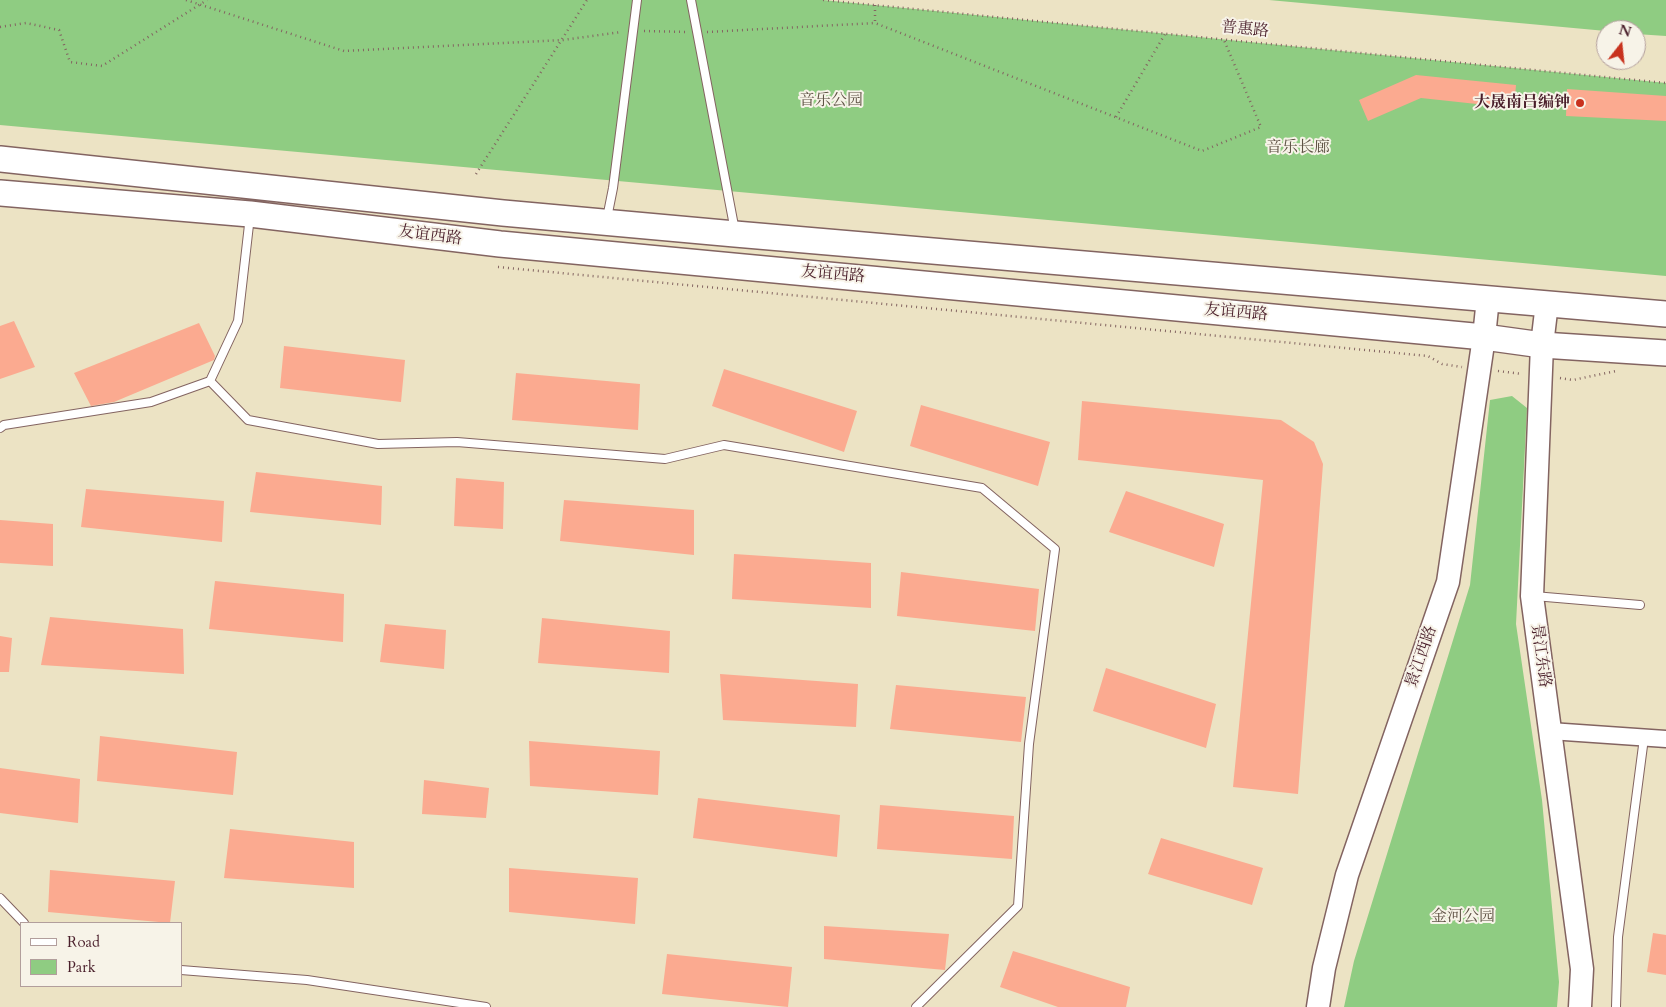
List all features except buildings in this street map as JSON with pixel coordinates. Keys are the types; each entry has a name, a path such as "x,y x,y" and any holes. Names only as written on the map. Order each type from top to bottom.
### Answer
{"main road":[{"name":"友谊西路","path":"0,160 735,234 1666,314"},
{"name":"友谊西路","path":"0,193 250,214 500,244 1484,337 1542,345 1666,352"},
{"name":"景江西路","path":"1318,1007 1324,968 1347,875 1448,582 1488,298"},
{"name":"景江东路","path":"1547,303 1542,345 1532,596 1582,969 1580,1007"}],"street":[{"path":"1550,730 1666,739"}],"lane":[{"path":"606,222 613,188 637,0"},
{"path":"691,0 735,234"},
{"path":"0,428 4,425 151,402 210,381 238,321 250,214"},
{"path":"210,381 248,420 378,444 457,442 665,459 724,444 982,488 1055,549 1029,744 1018,906 916,1007"},
{"path":"1532,596 1640,605"},
{"path":"1616,1007 1618,937 1644,738"},
{"path":"0,898 23,922"},
{"path":"182,970 307,980 486,1007"}],"path":[{"path":"186,0 344,50 563,40 634,30 697,32 875,23 1202,151 1261,127 1224,40"},
{"path":"0,27 26,23 59,30 70,62 102,66 207,0"},
{"path":"476,174 587,0"},
{"name":"普惠路","path":"823,0 1666,83"},
{"path":"875,5 875,23"},
{"path":"1116,117 1165,34"},
{"path":"498,267 1428,356 1442,364 1573,380 1622,370"}],"green space":[{"name":"音乐公园","path":"0,0 823,0 1666,83 1666,276 0,125"},
{"path":"1269,0 1666,0 1666,36 1646,35 1646,20 1596,20 1596,30"},
{"name":"金河公园","path":"1512,396 1527,408 1516,624 1542,800 1559,982 1557,1007 1344,1007 1354,961 1470,585 1490,400"}],"place":[{"name":"大晟南吕编钟","path":"1580,103"}],"park label":[{"name":"音乐长廊","path":"1298,148"}]}
